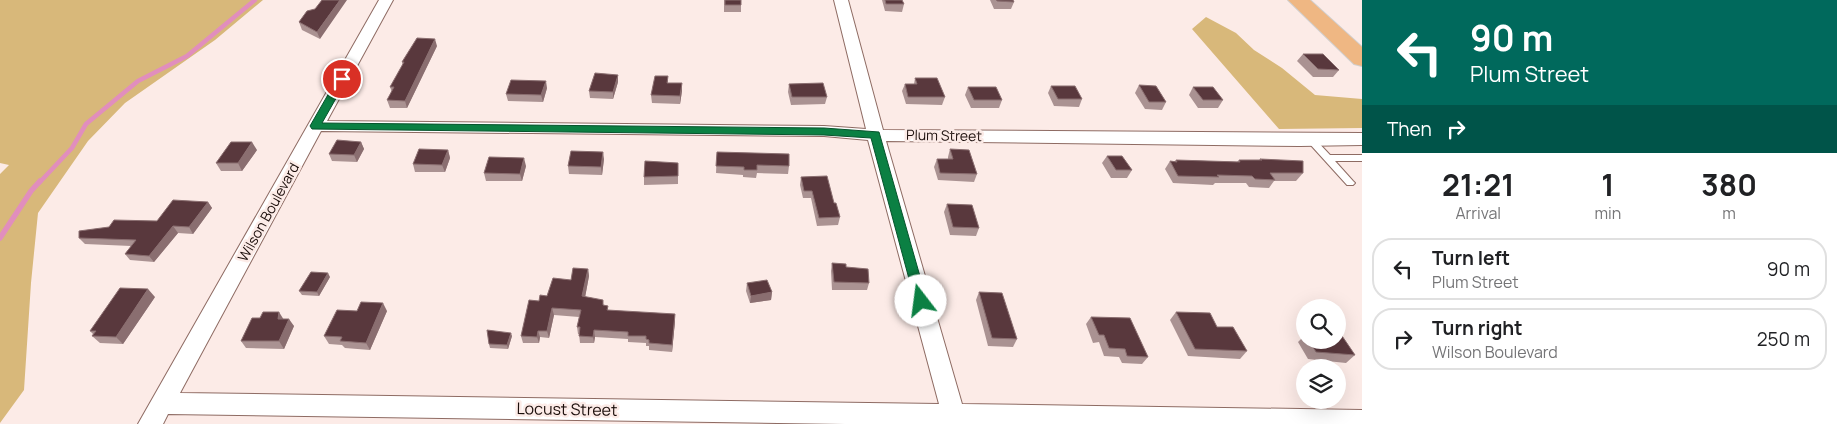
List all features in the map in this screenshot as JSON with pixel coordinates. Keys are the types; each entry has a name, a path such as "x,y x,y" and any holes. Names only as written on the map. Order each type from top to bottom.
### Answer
{"main road":[{"path":"1298,0 1362,59"}],"street":[{"name":"Wilson Boulevard","path":"150,424 386,0"},
{"path":"841,0 875,135 954,420"},
{"name":"Plum Street","path":"315,126 824,131 875,135 1362,139"},
{"name":"Locust Street","path":"162,403 954,420 1362,420"}],"lane":[{"path":"1311,140 1350,183"},
{"path":"1327,158 1362,158"}],"shaded area":[{"path":"0,0 263,0 215,40 125,103 88,141 38,213 24,390 0,423 0,174 9,165 0,163"},
{"path":"1206,17 1236,33 1254,50 1282,68 1315,95 1362,99 1362,128 1279,129 1192,29"}],"building":[{"path":"322,0 340,0 317,32 299,22 307,11 315,9"},
{"path":"725,0 741,0 741,5 725,5"},
{"path":"885,0 902,0 904,4 886,4"},
{"path":"1013,0 1014,2 997,1"},
{"path":"417,38 435,39 405,101 387,100 394,87 390,87 404,62 402,62"},
{"path":"1303,54 1323,54 1339,70 1318,69"},
{"path":"595,73 618,75 613,92 589,91"},
{"path":"655,76 668,76 667,83 682,83 680,96 651,95"},
{"path":"915,78 937,78 945,97 908,97 905,84 917,84"},
{"path":"511,80 546,81 541,95 506,94"},
{"path":"823,83 827,97 792,97 789,84"},
{"path":"1139,85 1156,86 1166,102 1149,102"},
{"path":"1051,86 1075,86 1082,99 1058,99"},
{"path":"968,87 996,87 1002,100 974,100"},
{"path":"1193,87 1213,87 1223,100 1203,100"},
{"path":"337,140 361,142 354,155 329,154"},
{"path":"231,142 252,142 238,163 216,163"},
{"path":"419,149 448,150 442,165 413,164"},
{"path":"950,149 969,150 977,174 940,173 937,159 953,159"},
{"path":"571,151 603,152 601,167 568,166"},
{"path":"717,152 789,154 789,166 757,165 757,170 744,170 744,167 716,166"},
{"path":"1107,156 1122,156 1132,170 1116,170"},
{"path":"489,157 524,158 520,174 484,173"},
{"path":"1260,159 1303,161 1303,173 1270,173 1275,180 1255,179 1252,176 1178,176 1170,161 1240,162 1239,160 1262,160"},
{"path":"645,161 678,163 678,176 644,177"},
{"path":"827,176 840,217 819,218 812,191 804,191 801,177"},
{"path":"173,200 208,202 189,227 173,226 149,256 125,254 136,240 79,238 79,231 109,227 114,220 157,221"},
{"path":"947,204 972,205 979,228 953,227"},
{"path":"832,263 846,264 846,267 868,269 869,283 834,282"},
{"path":"573,268 588,269 582,296 603,300 603,305 608,306 607,310 675,314 672,345 649,343 646,336 628,336 628,332 594,330 593,337 579,336 580,327 577,327 581,310 552,308 547,331 538,331 537,337 521,336 529,300 539,301 540,295 547,296 553,278 571,280"},
{"path":"311,272 328,273 317,292 299,291"},
{"path":"767,280 772,292 751,296 747,283"},
{"path":"120,288 148,289 116,337 92,336 96,331 90,331"},
{"path":"979,292 1002,293 1017,339 992,338"},
{"path":"361,302 383,303 366,343 340,341 342,337 324,336 337,310 357,311"},
{"path":"263,312 279,312 278,319 289,319 279,341 241,341 252,318 260,318"},
{"path":"1176,312 1210,313 1217,327 1233,327 1247,351 1195,349"},
{"path":"1091,317 1130,318 1148,357 1127,356 1125,349 1109,348 1104,335 1099,335"},
{"path":"487,330 511,333 507,345 489,344"},
{"path":"1346,342 1355,355 1316,352 1314,349 1346,349"}],"waterway":[{"path":"39,183 72,148 86,124 138,81 187,56 255,0"},
{"path":"0,238 31,191 40,181"}],"route":[{"path":"342,79 315,126 824,131 875,135 921,301"}]}
